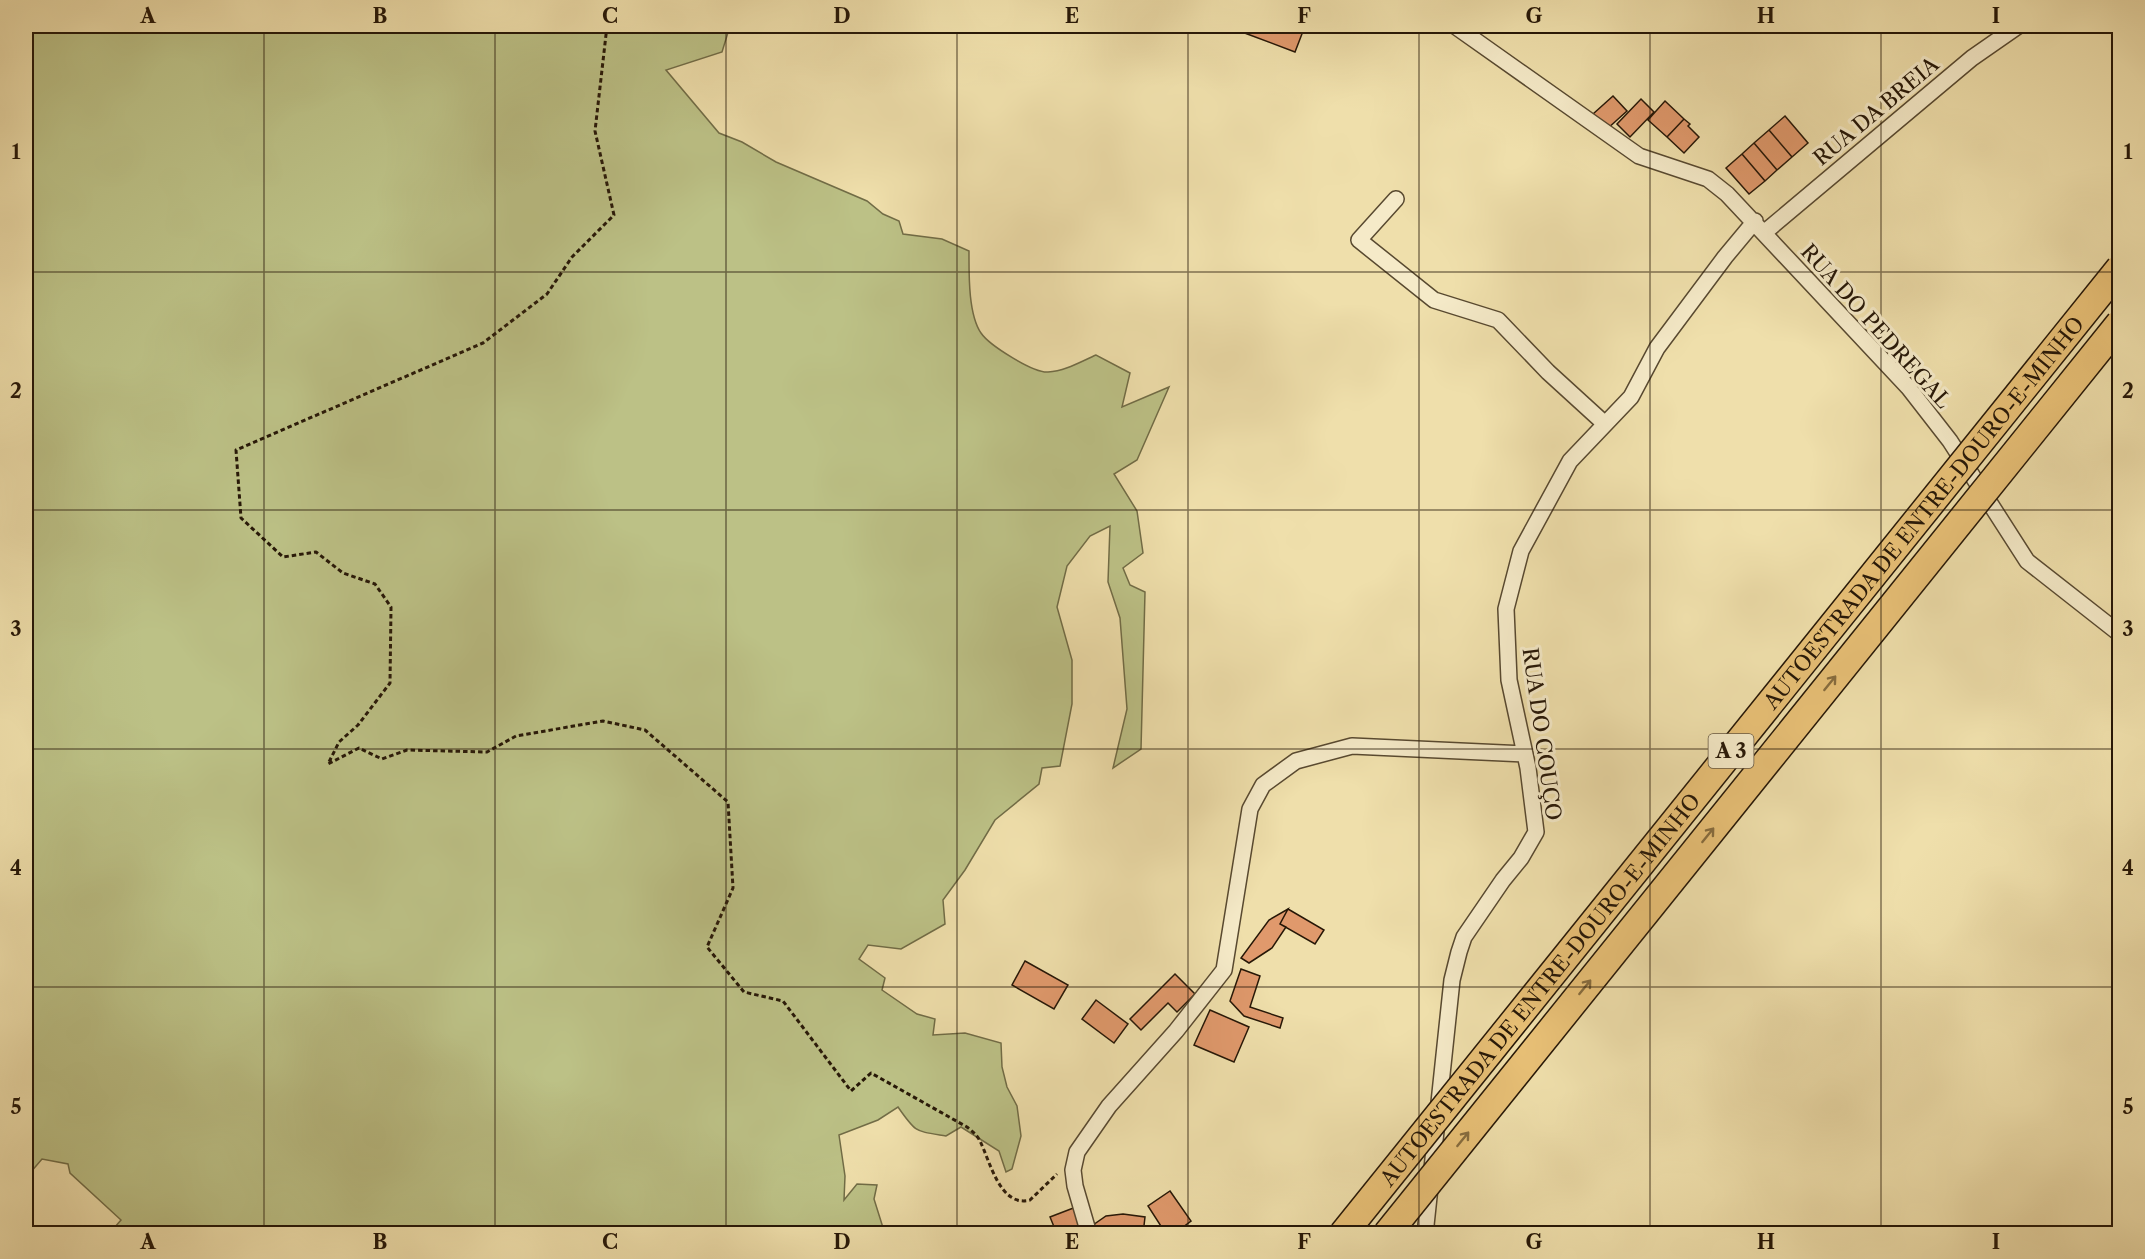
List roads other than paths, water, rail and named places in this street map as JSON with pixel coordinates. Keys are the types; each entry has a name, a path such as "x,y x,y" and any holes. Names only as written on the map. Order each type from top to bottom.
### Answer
{"highway":[{"name":"AUTOESTRADA DE ENTRE-DOURO-E-MINHO","path":"1343,1233 2120,268"},
{"name":"AUTOESTRADA DE ENTRE-DOURO-E-MINHO","path":"1387,1233 2120,323"}],"street":[{"name":"RUA DO PEDREGAL","path":"1455,26 1638,156 1708,179 1760,227 1796,269 1908,387 1950,441 2027,561 2120,634"},
{"name":"RUA DA BREIA","path":"1760,227 1972,58 2018,26"},
{"path":"1396,199 1359,240 1434,300 1498,320 1548,372 1605,424"},
{"name":"RUA DO COUÇO","path":"1428,1233 1426,1225 1448,1012 1459,952 1464,936 1521,858 1536,832 1525,754 1509,680 1506,609 1521,551 1570,461 1631,397 1657,348 1725,257 1760,227"},
{"path":"1089,1233 1076,1186 1075,1160 1109,1106 1176,1031 1224,970 1250,809 1263,785 1296,761 1352,746 1525,754"}]}
